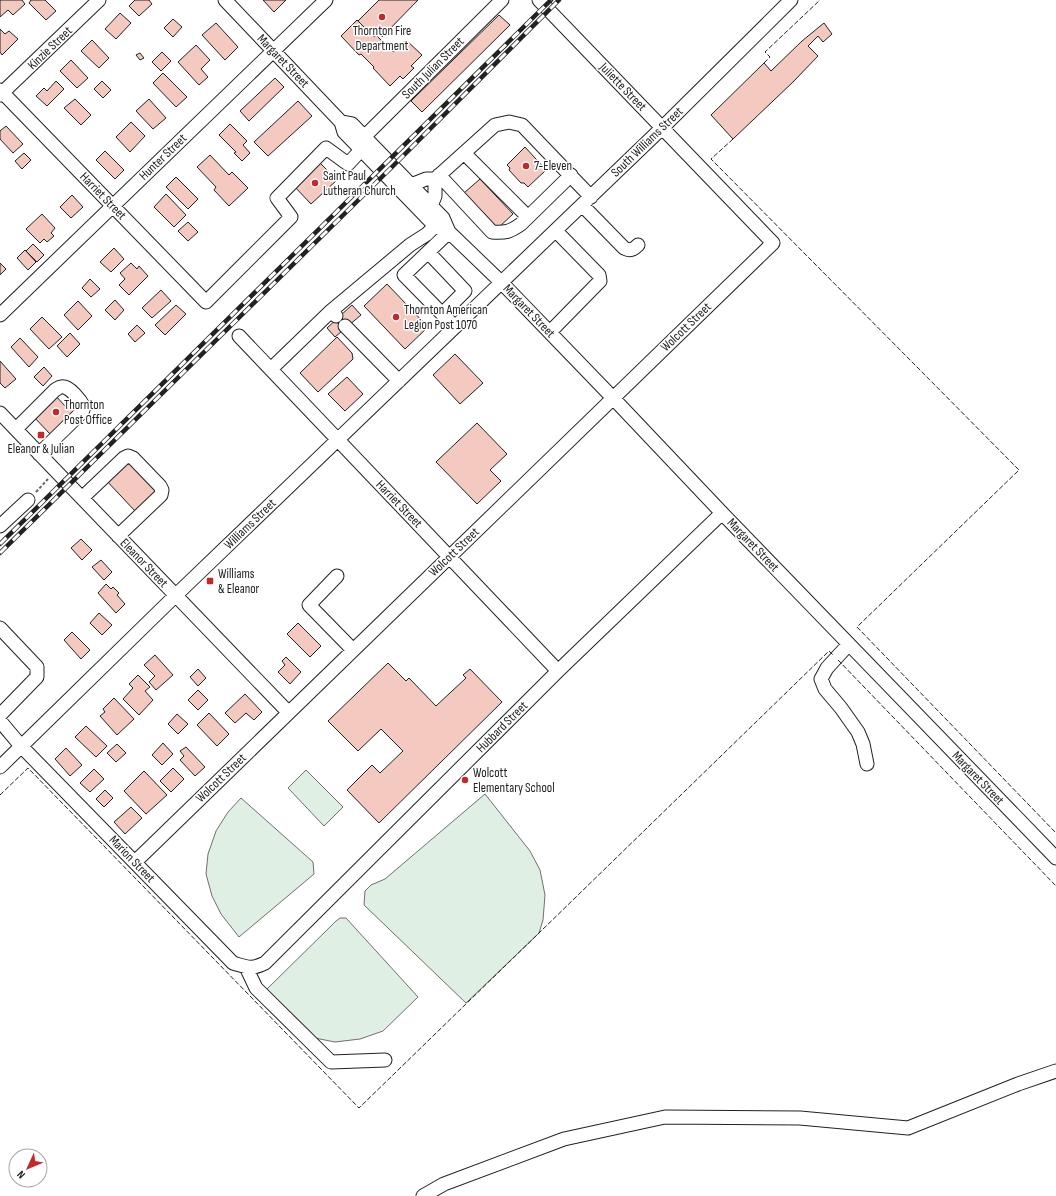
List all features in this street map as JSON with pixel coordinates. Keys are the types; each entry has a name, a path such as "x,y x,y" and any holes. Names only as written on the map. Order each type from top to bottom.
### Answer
{"street":[{"name":"Kinzie Street","path":"1,92 99,0"},
{"name":"Margaret Street","path":"225,0 341,122 344,132 361,150 502,282 722,513 1056,858"},
{"name":"Hunter Street","path":"0,315 326,0"},
{"name":"South Julian Street","path":"364,137 502,0"},
{"name":"Juliette Street","path":"539,0 773,243"},
{"name":"South Williams Street","path":"502,282 662,128 791,0"},
{"name":"Harriet Street","path":"1,92 206,302 291,217 277,198 326,148 348,164 361,150"},
{"name":"Margaret Street","path":"341,122 352,124 431,206 439,222"},
{"path":"411,185 426,179 437,177 495,125 509,122 522,125 571,176 586,201 624,248 633,250 638,246"},
{"path":"464,152 528,217"},
{"path":"437,177 492,232 501,232 512,230 528,217 571,176"},
{"path":"431,206 435,196 437,177"},
{"path":"271,369 338,318 410,245 427,234 439,222"},
{"path":"550,332 600,281 599,275 556,230"},
{"path":"449,232 404,275 455,327"},
{"name":"Wolcott Street","path":"135,862 773,243"},
{"path":"428,252 465,291 442,314"},
{"name":"Williams Street","path":"0,767 175,596 502,282"},
{"path":"338,318 399,381"},
{"name":"Harriet Street","path":"239,336 558,671"},
{"path":"16,429 55,390 61,387 67,388 81,401 84,408 82,412 39,454"},
{"name":"Eleanor Street","path":"0,413 288,712"},
{"path":"82,498 124,458 128,456 133,458 160,486 162,490 161,495 118,536"},
{"path":"0,526 28,500"},
{"name":"Hubbard Street","path":"246,967 256,967 265,963 558,671 722,513"},
{"path":"337,576 309,605 353,650"},
{"path":"0,628 37,667 38,678 0,715"},
{"path":"849,644 827,668 821,679 826,689 858,732 863,744 867,764"},
{"name":"Marion Street","path":"0,721 21,746 233,963 246,967"},
{"path":"246,967 256,988 331,1062 385,1060"},
{"path":"423,1196 444,1184 564,1139 665,1118 800,1118 908,1128 1018,1084 1056,1071"}],"path":[{"path":"28,500 56,472"}],"green space":[{"path":"306,770 343,807 324,826 288,788"},
{"path":"485,794 530,851 540,870 545,895 543,920 539,933 466,1003 364,905 365,891 371,885 385,879"},
{"path":"241,798 313,862 314,874 239,937 221,914 212,896 206,874 208,854 216,831 228,812"},
{"path":"340,918 346,918 418,997 383,1031 360,1039 335,1042 315,1038 265,991"}],"building":[{"path":"0,0 22,0 25,4 13,15 8,10 0,17"},
{"path":"31,0 45,0 56,11 46,20 29,3"},
{"path":"135,0 149,0 152,4 139,16 129,6"},
{"path":"263,0 286,0 274,12"},
{"name":"Thornton Fire Department","path":"379,0 418,0 382,37 379,33 374,37 358,21"},
{"path":"120,13 131,23 116,39 105,29"},
{"path":"499,15 510,25 422,112 411,101"},
{"path":"173,19 182,27 173,37 164,28"},
{"path":"357,20 374,37 376,35 393,52 406,40 422,55 411,66 414,68 403,79 400,76 390,86 373,68 374,67 361,54 359,55 341,36"},
{"path":"216,23 238,47 225,60 202,35"},
{"path":"824,23 832,34 823,42 818,36 808,46 818,56 733,139 711,115 764,63 771,71 802,41"},
{"path":"0,29 5,34 9,31 18,39 2,55 0,52"},
{"path":"92,40 109,58 99,68 81,51"},
{"path":"196,45 210,60 201,69 208,77 199,85 178,62"},
{"path":"162,52 171,61 161,71 152,62"},
{"path":"140,53 144,58 140,60 136,55"},
{"path":"71,60 88,78 77,88 60,71"},
{"path":"163,73 187,97 176,107 153,83"},
{"path":"275,78 284,87 249,121 240,111"},
{"path":"56,81 64,89 47,106 36,96 44,88 47,91"},
{"path":"102,81 111,90 103,98 94,89"},
{"path":"75,99 91,115 81,125 64,108"},
{"path":"149,99 166,118 153,129 136,111"},
{"path":"298,101 312,116 268,156 254,142"},
{"path":"131,122 145,136 130,152 116,137"},
{"path":"230,124 247,141 243,145 250,153 242,161 234,153 236,152 219,135"},
{"path":"6,126 23,144 13,153 0,139 0,131"},
{"name":"7-Eleven","path":"525,147 546,170 528,187 524,183 521,183 509,170 510,168 507,165"},
{"path":"105,151 124,170 115,179 96,160"},
{"path":"24,153 31,160 22,169 15,161"},
{"path":"210,155 229,175 232,172 248,188 229,206 214,190 216,187 197,167"},
{"name":"Saint Paul Lutheran Church","path":"319,162 337,180 311,204 294,186"},
{"path":"176,177 198,199 188,209 166,187"},
{"path":"480,179 513,214 498,228 464,193"},
{"path":"166,194 186,215 174,227 154,207"},
{"path":"72,195 83,207 71,218 60,207"},
{"path":"42,214 55,228 51,233 54,236 47,242 44,239 40,243 26,229"},
{"path":"188,222 198,232 188,241 178,231"},
{"path":"33,244 44,255 37,262 26,251"},
{"path":"114,248 124,259 111,272 100,262"},
{"path":"25,250 36,262 28,270 17,258"},
{"path":"0,263 6,269 0,275"},
{"path":"131,263 137,269 139,266 148,276 129,295 119,285 125,279 120,273"},
{"path":"90,279 100,289 91,297 82,288"},
{"name":"Thornton American Legion Post 1070","path":"387,284 428,327 405,349 364,306"},
{"path":"161,290 171,301 152,318 142,308"},
{"path":"115,300 124,310 115,320 105,310"},
{"path":"78,301 92,316 78,330 64,315"},
{"path":"176,305 186,314 165,335 155,325"},
{"path":"352,305 361,315 335,337 327,328"},
{"path":"42,317 62,337 49,349 30,329"},
{"path":"137,325 145,333 135,342 128,334"},
{"path":"70,333 80,344 67,357 57,346"},
{"path":"337,337 352,353 353,359 318,392 300,373"},
{"path":"20,338 38,357 29,367 11,347"},
{"path":"455,354 483,383 460,404 433,375"},
{"path":"0,361 16,379 5,388 0,383"},
{"path":"44,367 52,376 43,386 34,377"},
{"path":"347,377 363,394 345,411 328,394"},
{"name":"Thornton Post Office","path":"55,395 65,406 71,400 78,407 50,434 33,416"},
{"path":"477,423 507,454 490,470 501,481 477,504 436,462"},
{"path":"126,459 156,491 135,511 105,479"},
{"path":"81,539 92,550 82,560 71,548"},
{"path":"101,560 112,572 104,580 92,567"},
{"path":"106,584 111,589 113,587 119,593 117,595 125,604 116,613 98,593"},
{"path":"99,613 112,625 102,635 90,623"},
{"path":"298,623 321,646 310,657 287,634"},
{"path":"72,632 90,650 81,659 64,640"},
{"path":"155,655 173,675 156,690 149,682 155,676 144,665"},
{"path":"286,657 301,672 290,684 278,672 285,665 282,661"},
{"path":"388,663 406,681 409,678 436,706 466,678 463,675 470,669 502,702 379,823 347,790 372,765 380,773 403,751 381,729 358,751 328,721"},
{"path":"198,669 206,678 198,686 190,677"},
{"path":"138,675 150,687 145,691 153,700 139,715 123,699 133,688 129,684"},
{"path":"198,690 208,700 198,710 188,700"},
{"path":"245,694 262,712 254,720 246,713 235,723 225,713"},
{"path":"114,698 134,719 117,735 100,716 105,712 103,709"},
{"path":"209,713 229,734 217,746 197,725"},
{"path":"177,714 188,724 178,734 168,724"},
{"path":"86,726 107,746 96,757 75,737"},
{"path":"163,743 173,754 162,765 152,755"},
{"path":"117,744 126,753 116,762 107,753"},
{"path":"186,747 205,767 195,776 180,760 184,756 180,751"},
{"path":"66,748 82,765 70,776 55,759"},
{"path":"173,768 184,779 171,792 160,781"},
{"path":"94,769 104,779 90,792 80,783"},
{"path":"144,771 167,795 146,814 124,791"},
{"path":"105,790 113,798 104,807 96,799"},
{"path":"131,807 142,818 125,834 114,822"}],"railway":[{"path":"0,544 551,0"},
{"path":"0,553 393,166 559,0"}],"fence":[{"path":"764,63 770,57 765,52 820,0"},
{"path":"733,139 711,159 1019,470 857,627 1056,833"},
{"path":"0,795 28,768 359,1108 829,651 834,656"},
{"path":"838,660 1056,886"}],"place":[{"name":"Thornton Fire Department","path":"382,17"},
{"name":"7-Eleven","path":"526,166"},
{"name":"Saint Paul Lutheran Church","path":"315,183"},
{"name":"Thornton American Legion Post 1070","path":"396,317"},
{"name":"Thornton Post Office","path":"56,412"},
{"name":"Eleanor & Julian","path":"41,435"},
{"name":"Williams & Eleanor","path":"210,581"},
{"name":"Wolcott Elementary School","path":"465,780"}]}
